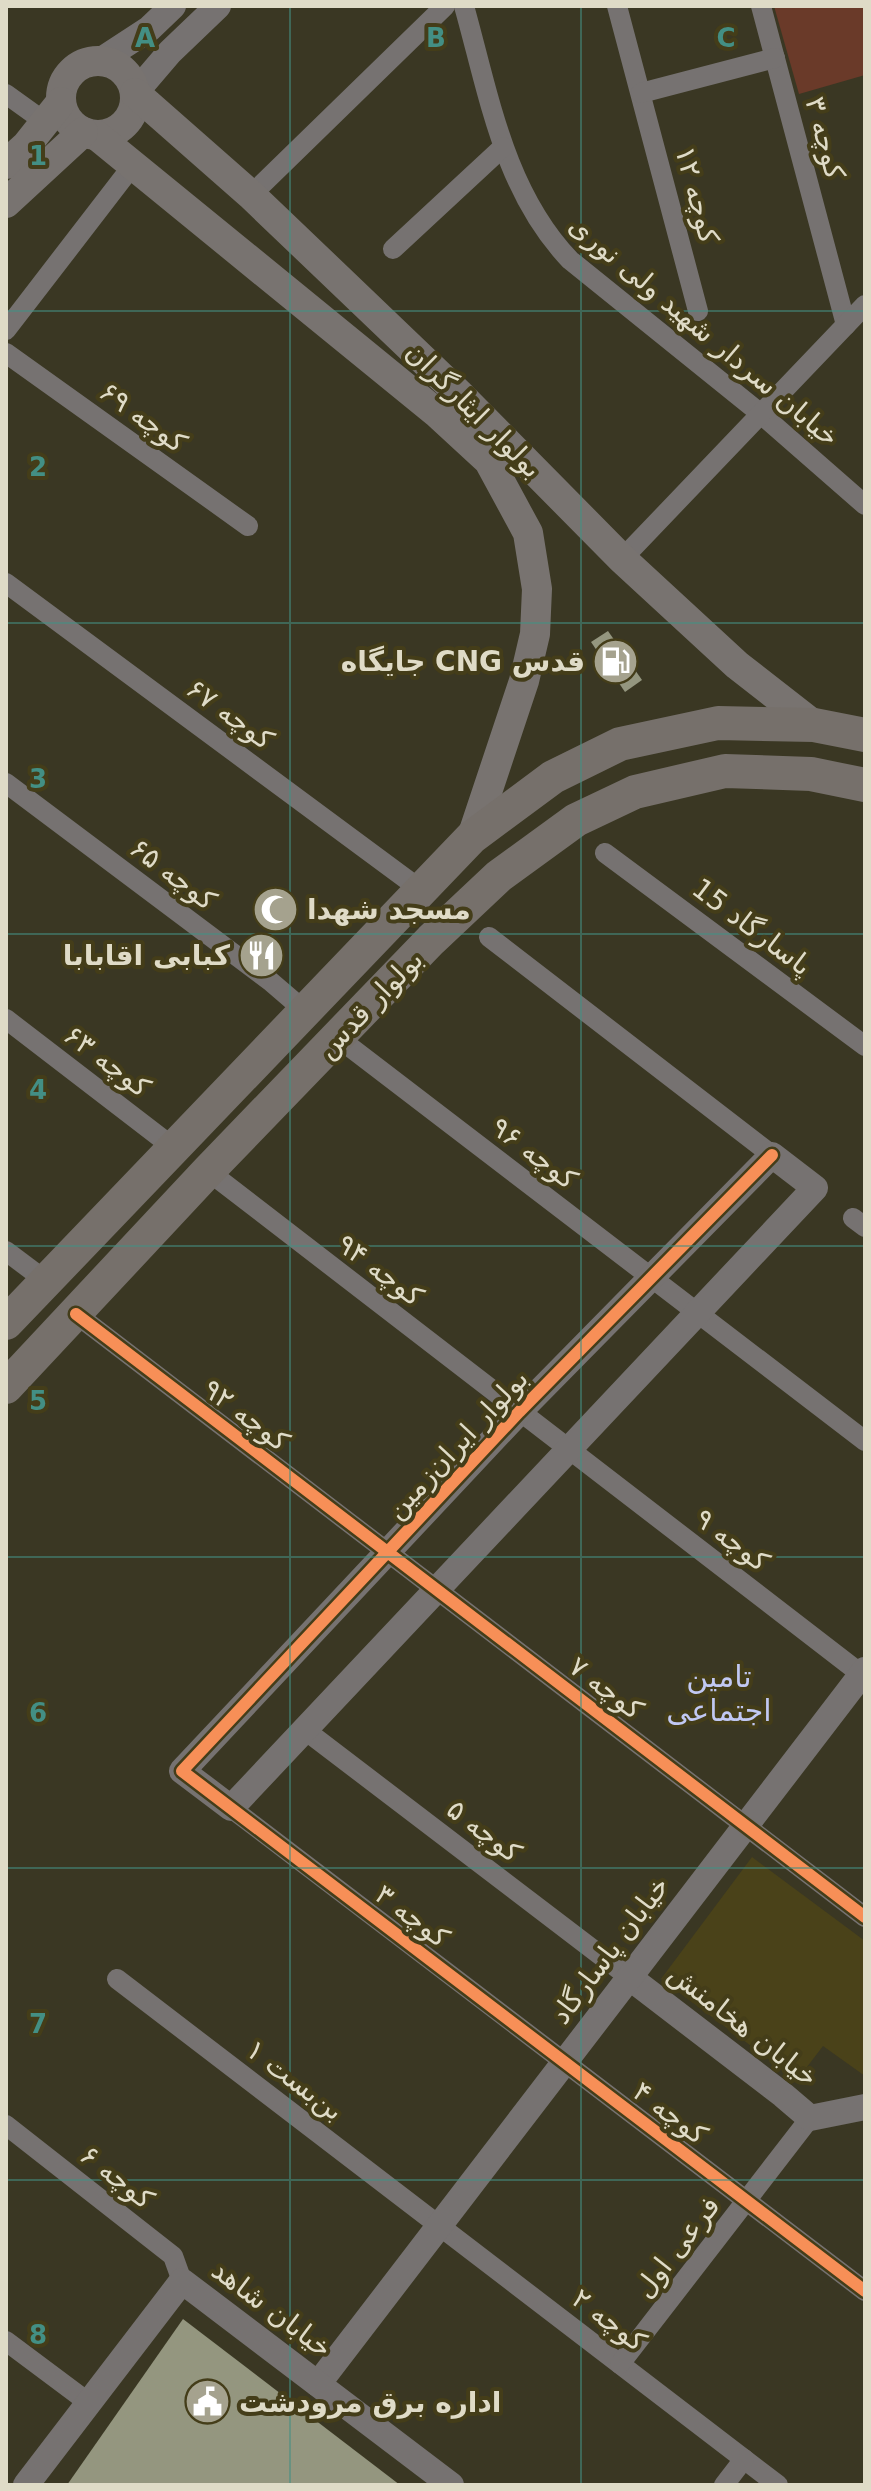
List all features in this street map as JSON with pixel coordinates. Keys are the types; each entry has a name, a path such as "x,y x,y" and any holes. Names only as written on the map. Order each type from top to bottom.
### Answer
{"main road":[{"path":"6,164 26,146 53,112 66,77 87,62 113,63 124,70 135,93 129,118 120,128 109,133 89,133 72,125 65,114 53,112"},
{"name":"بولوار ایثارگران","path":"135,93 251,195 458,393 622,559 737,665 814,725"},
{"name":"بولوار ایثارگران","path":"89,133 133,165 438,414 489,461 528,533 537,589 535,634 509,732 472,837"},
{"path":"6,203 89,133"},
{"path":"217,233 229,211 251,195"},
{"name":"بولوار قدس","path":"6,1323 472,837 553,777 620,744 718,723 814,725 865,735"},
{"name":"بولوار قدس","path":"6,1387 208,1171 431,940 499,876 576,820 635,792 725,771 811,774 865,785"}],"street":[{"path":"100,61 149,29 173,6"},
{"path":"135,93 170,52 218,6"},
{"path":"251,195 445,6"},
{"name":"خیابان سردار شهید ولی نوری","path":"464,6 503,147 546,236 761,414 865,505"},
{"name":"کوچه ۱۲","path":"617,6 698,311"},
{"name":"کوچه ۳","path":"761,6 846,325"},
{"path":"149,29 149,39 154,46 170,52"},
{"path":"641,93 775,58"},
{"path":"6,94 53,112"},
{"path":"393,249 503,147"},
{"path":"6,330 133,165"},
{"path":"622,559 865,305"},
{"name":"کوچه ۶۹","path":"6,353 248,526"},
{"name":"کوچه ۶۷","path":"6,583 421,890"},
{"name":"کوچه ۶۵","path":"6,783 270,981 305,1011"},
{"name":"پاسارگاد 15","path":"605,853 865,1046"},
{"path":"231,1808 815,1188 489,937"},
{"name":"کوچه ۶۳","path":"6,1019 174,1148"},
{"name":"کوچه ۹۶","path":"337,1037 865,1441"},
{"name":"بولوار ایران‌زمین","path":"231,1808 182,1771 519,1412 772,1155"},
{"name":"کوچه ۹۴","path":"208,1171 568,1450"},
{"path":"6,1251 46,1281"},
{"name":"کوچه ۹۲","path":"76,1314 437,1590"},
{"name":"کوچه ۹","path":"568,1450 864,1674"},
{"name":"کوچه ۷","path":"437,1590 865,1917"},
{"name":"خیابان پاسارگاد","path":"318,2384 864,1674"},
{"name":"کوچه ۵","path":"305,1730 629,1977"},
{"name":"کوچه ۳","path":"231,1808 564,2062"},
{"name":"خیابان هخامنش","path":"629,1977 810,2118 865,2107"},
{"name":"بن‌بست ۱","path":"117,1979 439,2225"},
{"name":"کوچه ۴","path":"564,2062 748,2201"},
{"name":"فرعی اول","path":"620,2364 810,2118"},
{"name":"کوچه ۶","path":"6,2125 173,2256 182,2281"},
{"path":"748,2201 865,2291"},
{"name":"کوچه ۲","path":"439,2225 778,2485"},
{"name":"خیابان شاهد","path":"26,2485 182,2281 451,2485"},
{"path":"6,2341 89,2403"},
{"path":"724,2485 744,2459"}],"shaded area":[{"path":"774,6 865,6 865,75 799,94"},
{"path":"752,1857 865,1941 865,2076 823,2046 797,2080 661,1979"}],"building":[{"name":"جایگاه CNG قدس","path":"608,631 642,680 625,692 591,642"},
{"name":"اداره برق مرودشت","path":"183,2319 400,2485 67,2485"}],"cycle path":[{"path":"772,1155 519,1412 182,1771 865,2291"},
{"path":"76,1314 865,1917"}],"place":[{"name":"جایگاه CNG قدس","path":"616,661"},
{"name":"مسجد شهدا","path":"276,909"},
{"name":"کبابی اقابابا","path":"261,955"},
{"name":"اداره برق مرودشت","path":"208,2402"}],"district":[{"name":"تامین اجتماعی","path":"719,1693"}]}
